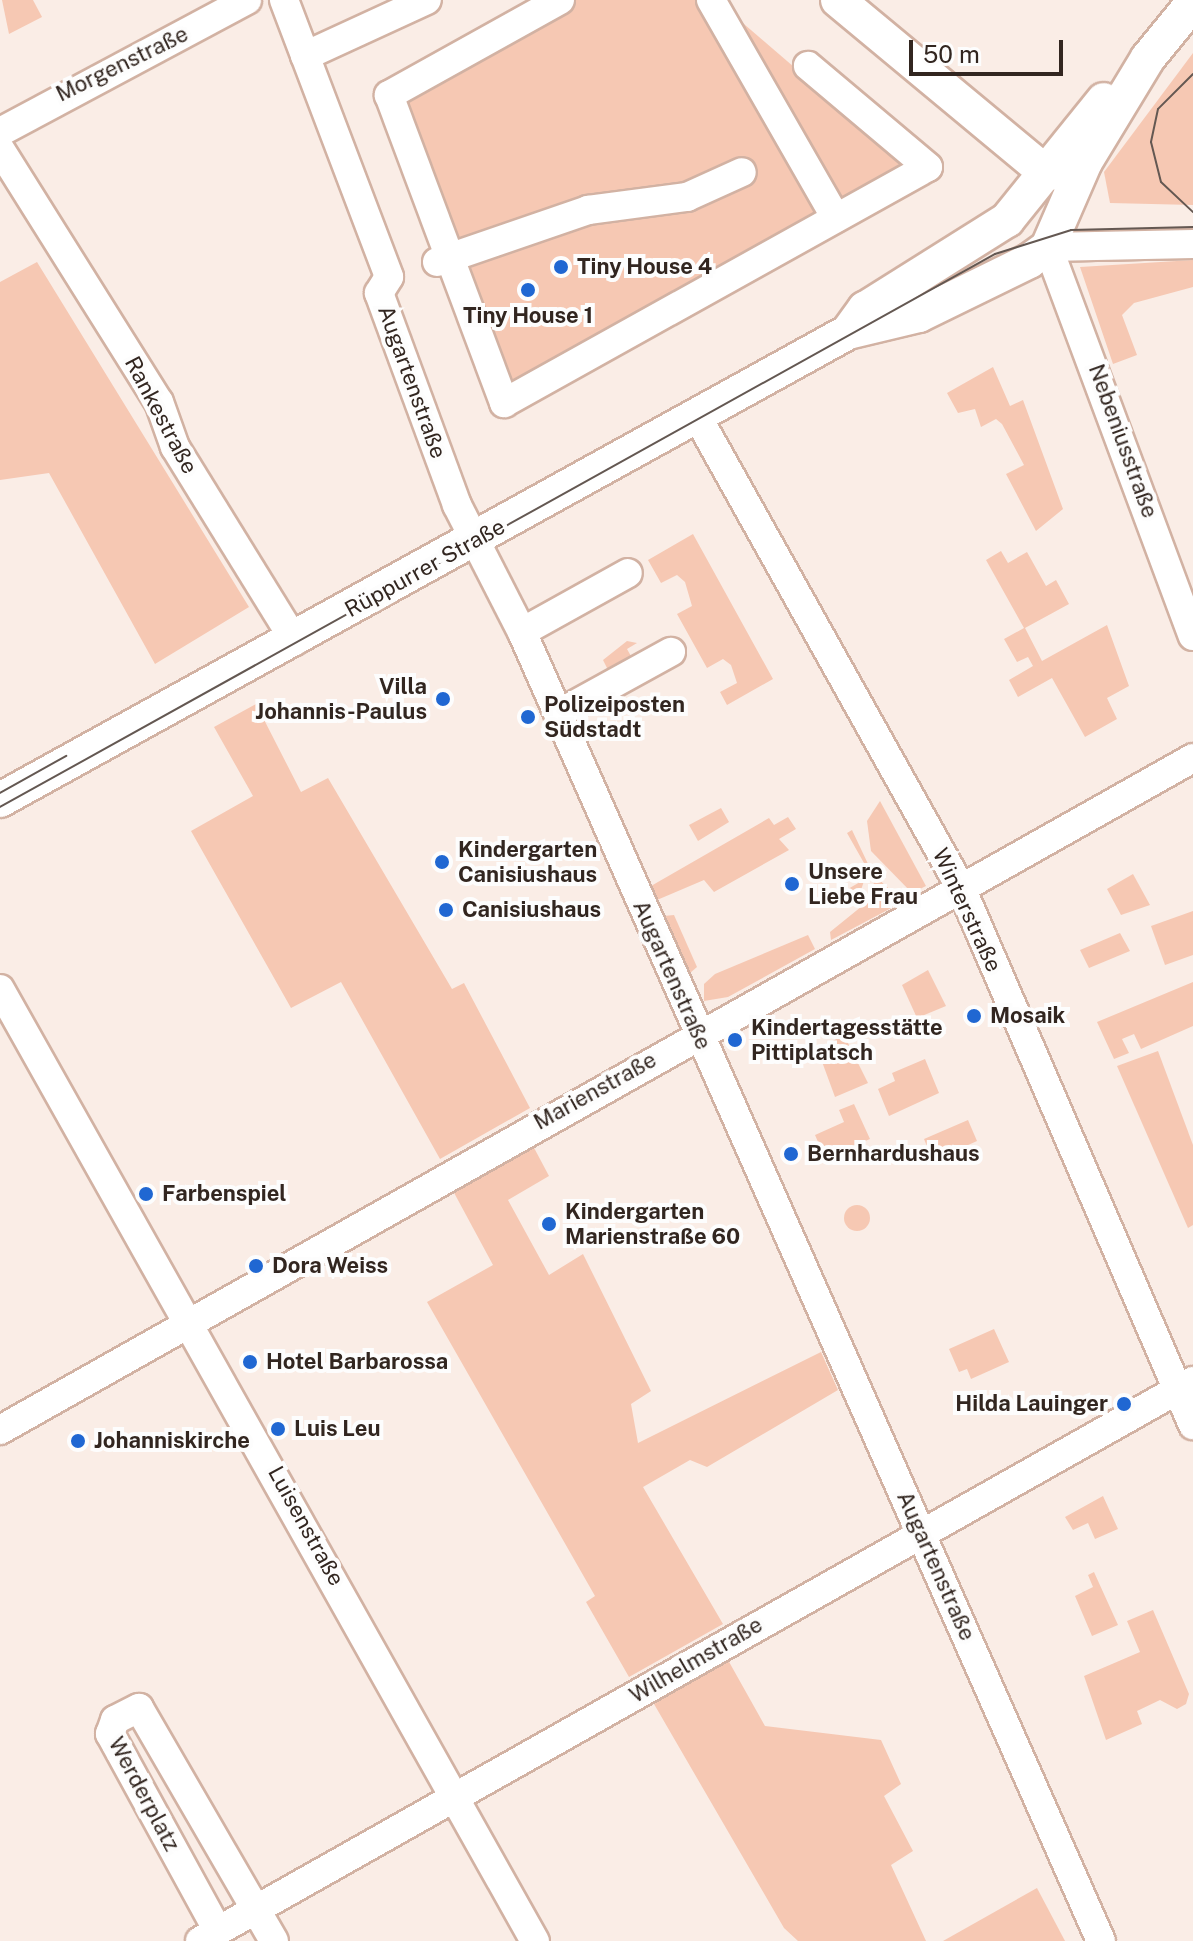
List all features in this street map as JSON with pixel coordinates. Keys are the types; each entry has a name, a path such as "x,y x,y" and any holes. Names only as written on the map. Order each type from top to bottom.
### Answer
{"main road":[{"path":"838,0 1045,172 1081,170"},
{"path":"1048,247 1081,170 1148,58 1189,14"},
{"name":"Rüppurrer Straße","path":"848,332 865,309 1007,220 1045,172 1148,58"},
{"path":"1045,172 1048,247"},
{"name":"Rüppurrer Straße","path":"0,800 295,641 848,332 919,315 1048,247"}],"street":[{"name":"Morgenstraße","path":"0,132 247,0"},
{"name":"Augartenstraße","path":"284,0 389,277 379,293 476,540 522,632 697,1034 922,1530 1101,1941"},
{"path":"305,56 427,0"},
{"path":"560,0 389,95 444,260 504,403 928,167 808,66"},
{"path":"711,0 836,218"},
{"name":"Rankestraße","path":"0,149 159,402 175,447 295,641"},
{"path":"444,260 588,210 687,197 742,172"},
{"name":"Rüppurrer Straße","path":"1048,247 1193,244"},
{"name":"Nebeniusstraße","path":"1048,247 1193,636"},
{"name":"Winterstraße","path":"697,416 962,890 1185,1386 1193,1425"},
{"path":"522,632 628,573"},
{"path":"558,714 671,652"},
{"name":"Marienstraße","path":"0,1430 697,1034 962,890 1193,758"},
{"name":"Luisenstraße","path":"0,989 191,1323 535,1941"},
{"name":"Wilhelmstraße","path":"209,1936 456,1799 922,1530 1185,1386"},
{"name":"Werderplatz","path":"209,1936 110,1734 126,1714 146,1710 257,1910"},
{"path":"257,1910 274,1941"}],"shaded area":[{"path":"2,0 33,0 42,17 9,34"},
{"path":"573,0 716,0 908,165 512,388 401,102"},
{"path":"1193,53 1193,205 1110,203 1104,172"},
{"path":"1193,260 1193,287 1134,303 1122,315 1137,355 1113,364 1080,267"},
{"path":"37,262 249,607 155,664 49,473 0,480 0,282"},
{"path":"993,367 1010,406 1023,400 1063,509 1036,531 1006,474 1024,465 1002,424 996,419 981,427 975,409 958,413 947,393"},
{"path":"693,534 773,679 727,705 720,692 737,683 731,665 723,659 707,668 677,614 692,606 685,582 677,575 661,583 648,560"},
{"path":"1001,551 1008,563 1027,552 1046,586 1056,580 1069,604 1025,628 1042,661 1107,625 1129,686 1107,698 1117,719 1085,737 1052,678 1018,697 1009,680 1033,666 1028,657 1017,662 1004,639 1024,628 986,560"},
{"path":"627,641 637,643 627,649 636,665 612,678 603,660"},
{"path":"256,704 301,792 328,778 452,989 464,983 530,1108 440,1159 341,982 291,1008 191,831 253,796 214,727"},
{"path":"880,801 926,886 912,893 871,851 867,821"},
{"path":"721,808 729,822 698,841 689,825"},
{"path":"788,817 796,829 779,839 789,850 714,892 704,880 657,900 651,886 769,818 774,825"},
{"path":"852,830 869,866 858,899 848,889 860,882 853,869 864,863 847,833"},
{"path":"1133,874 1150,905 1121,915 1107,889"},
{"path":"876,877 896,895 897,905 831,940 830,932 867,902"},
{"path":"1193,911 1193,955 1165,965 1151,926"},
{"path":"674,915 697,967 690,973 664,916"},
{"path":"1120,933 1130,951 1089,968 1080,950"},
{"path":"808,935 815,949 728,997 704,1001 704,984 715,974"},
{"path":"928,970 946,1006 917,1018 902,985"},
{"path":"1193,982 1193,1026 1141,1049 1134,1034 1122,1039 1129,1053 1114,1059 1097,1022"},
{"path":"844,1035 868,1083 835,1097 821,1059 830,1054 825,1045"},
{"path":"1158,1051 1193,1145 1193,1225 1188,1228 1117,1066"},
{"path":"925,1059 939,1093 889,1116 878,1089 895,1081 892,1073"},
{"path":"854,1104 870,1139 825,1158 815,1135 844,1122 839,1110"},
{"path":"968,1120 977,1141 933,1161 924,1139"},
{"path":"532,1144 549,1176 508,1200 549,1275 583,1254 651,1391 631,1404 638,1443 821,1352 838,1390 707,1467 690,1460 643,1487 723,1624 629,1677 586,1602 595,1596 427,1302 493,1265 452,1189"},
{"path":"857,1205 866,1209 870,1218 866,1227 857,1231 848,1227 844,1218 848,1209"},
{"path":"994,1329 1009,1362 971,1379 967,1369 959,1372 949,1349"},
{"path":"1103,1496 1118,1529 1095,1539 1088,1523 1073,1530 1065,1517"},
{"path":"1094,1572 1118,1625 1092,1636 1075,1596 1093,1587 1088,1575"},
{"path":"1153,1610 1189,1694 1186,1704 1177,1709 1160,1700 1137,1711 1142,1724 1106,1740 1084,1676 1140,1652 1127,1621"},
{"path":"728,1660 765,1726 881,1740 901,1784 884,1796 913,1851 891,1865 926,1941 798,1941 784,1928 654,1704"},
{"path":"1037,1888 1065,1941 943,1941"}],"tram line":[{"path":"1193,74 1158,109 1151,142 1161,182 1193,212"},
{"path":"0,807 995,254 1071,230 1193,227"},
{"path":"0,793 66,756"}],"place":[{"name":"Tiny House 4","path":"561,267"},
{"name":"Tiny House 1","path":"528,290"},
{"name":"Villa Johannis-Paulus","path":"443,699"},
{"name":"Polizeiposten Südstadt","path":"528,717"},
{"name":"Kindergarten Canisiushaus","path":"442,862"},
{"name":"Unsere Liebe Frau","path":"792,884"},
{"name":"Canisiushaus","path":"446,910"},
{"name":"Mosaik","path":"974,1016"},
{"name":"Kindertagesstätte Pittiplatsch","path":"735,1040"},
{"name":"Bernhardushaus","path":"791,1154"},
{"name":"Farbenspiel","path":"146,1194"},
{"name":"Kindergarten Marienstraße 60","path":"549,1224"},
{"name":"Dora Weiss","path":"256,1266"},
{"name":"Hotel Barbarossa","path":"250,1362"},
{"name":"Hilda Lauinger","path":"1124,1404"},
{"name":"Luis Leu","path":"278,1429"},
{"name":"Johanniskirche","path":"78,1441"}]}
